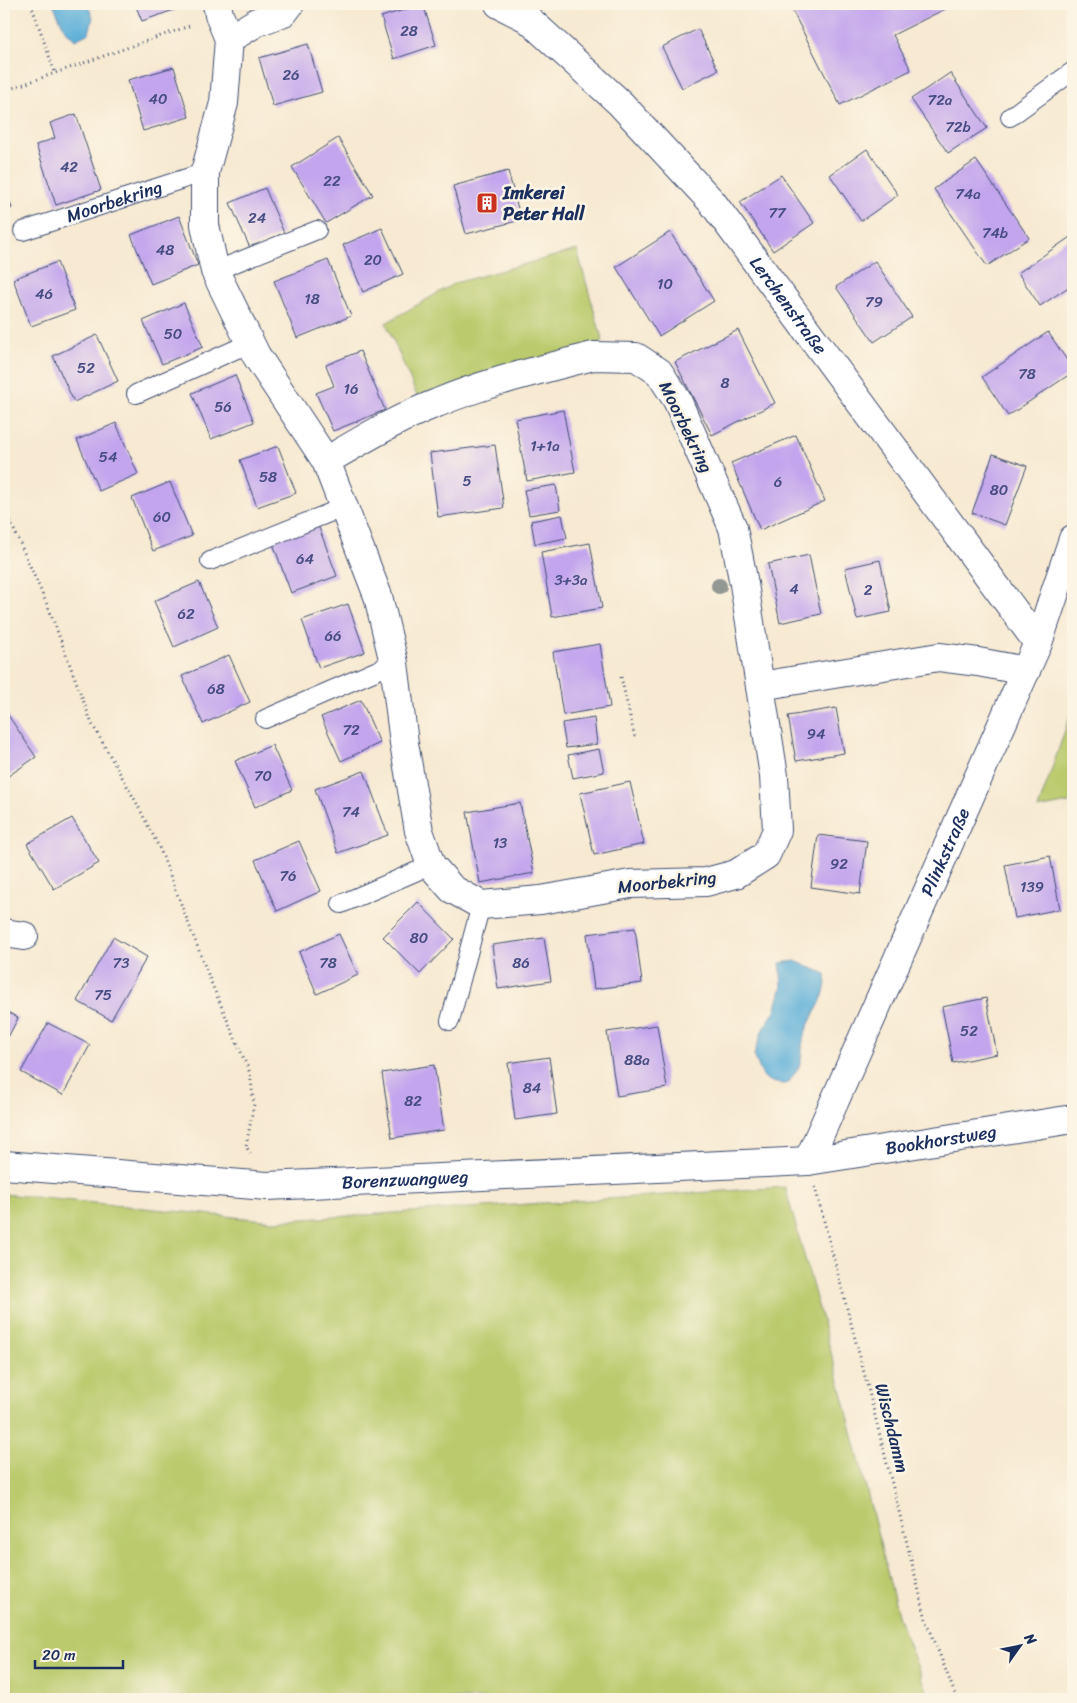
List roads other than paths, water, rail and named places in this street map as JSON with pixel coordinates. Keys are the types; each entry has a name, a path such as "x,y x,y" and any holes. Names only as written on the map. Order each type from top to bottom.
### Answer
{"street":[{"path":"290,4 284,12 257,22 222,19 224,103 205,172 204,225 215,271 256,355 326,461 378,596 394,663 404,744 419,831 431,865 452,888 482,905"},
{"name":"Lerchenstraße","path":"499,4 532,11 712,202 1038,643"},
{"name":"Moorbekring","path":"326,461 381,428 436,403 498,381 593,356 636,357 659,372 677,400 733,528 744,584 774,776 777,830 766,855 736,874 706,882 630,884 541,900 482,905"},
{"name":"Plinkstraße","path":"808,1161 1038,643 1073,539"},
{"path":"760,686 939,657 1026,671"},
{"name":"Bookhorstweg","path":"808,1161 1073,1119"},
{"name":"Borenzwangweg","path":"4,1165 267,1186 808,1161"}],"lane":[{"path":"1010,117 1073,71"},
{"name":"Moorbekring","path":"23,231 205,172"},
{"path":"215,271 317,230"},
{"path":"136,394 250,343"},
{"path":"210,561 344,507"},
{"path":"265,719 394,663"},
{"path":"341,904 431,865"},
{"path":"450,1021 482,905"}],"water":[{"path":"53,4 87,4 93,17 89,33 75,40 65,30"},
{"path":"795,961 826,974 826,984 802,1043 799,1066 787,1084 773,1082 764,1077 754,1055 762,1031 775,1011 782,986 780,963"}],"place":[{"name":"Imkerei Peter Hall","path":"487,203"}]}
